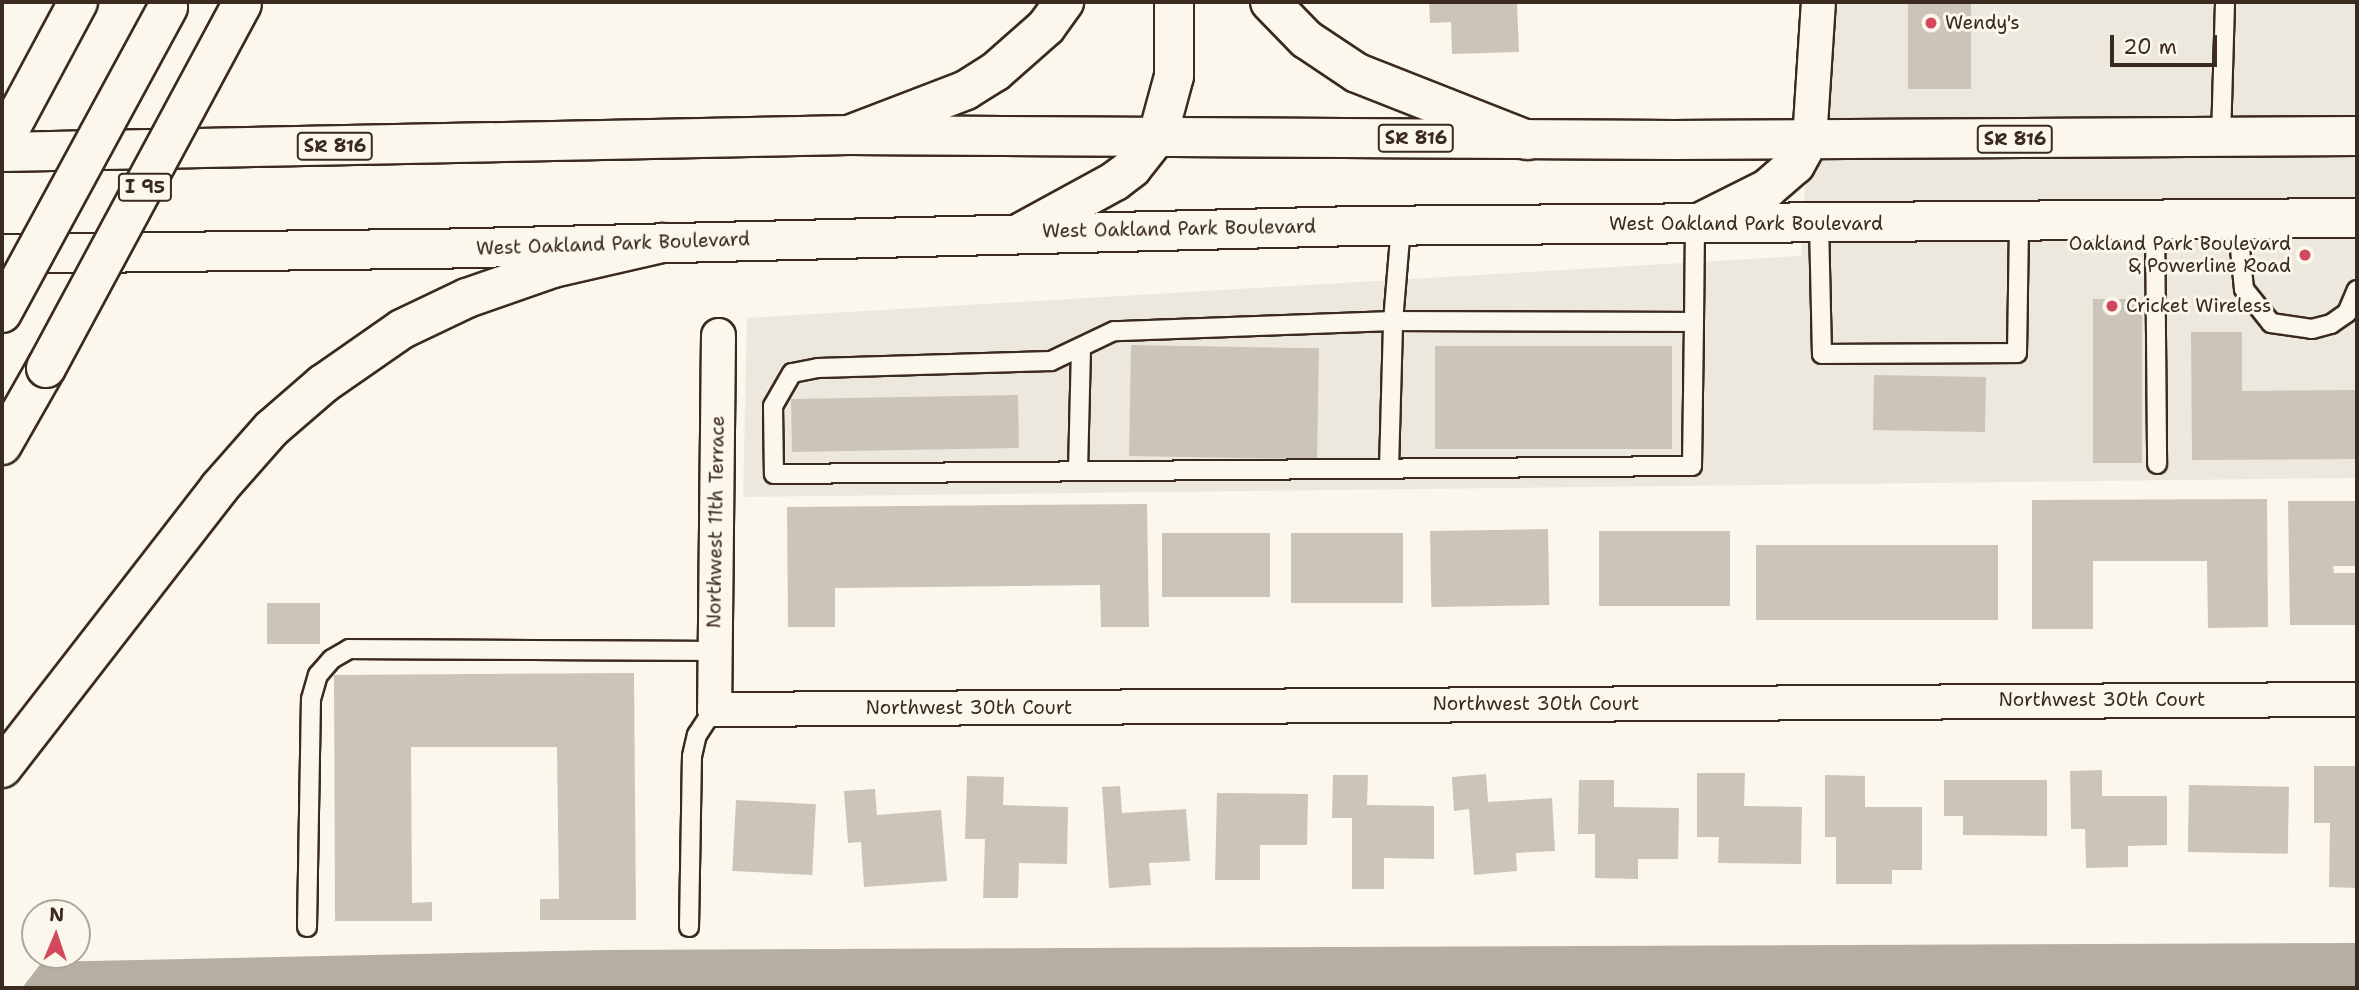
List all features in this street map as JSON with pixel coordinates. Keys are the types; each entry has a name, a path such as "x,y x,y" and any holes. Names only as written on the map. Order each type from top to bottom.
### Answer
{"main road":[{"path":"849,135 966,90 995,72 1046,27 1064,2"},
{"path":"1022,232 1115,181 1132,168 1158,135 1173,85 1174,2"},
{"path":"1270,2 1306,39 1357,73 1527,140"},
{"name":"I 95","path":"2,445 243,3"},
{"path":"2,144 77,4"},
{"path":"2,313 169,4"},
{"name":"SR 816","path":"2,152 849,135 1158,135 1527,140 2357,136"},
{"path":"1695,225 1767,189 1795,165 1809,140"},
{"name":"West Oakland Park Boulevard","path":"2,254 662,243 1022,232 1401,226 2357,218"},
{"path":"2,768 219,488 271,429 323,384 402,329 467,298 553,268 662,243"}],"street":[{"path":"1809,140 1818,2"},
{"name":"Northwest 11th Terrace","path":"714,709 718,335"},
{"name":"Northwest 30th Court","path":"714,709 2357,699"}],"lane":[{"path":"2221,138 2225,2"},
{"path":"2237,219 2244,289 2271,323 2312,329 2331,324 2347,313 2357,290"},
{"path":"2155,220 2157,464"},
{"path":"1819,223 1822,354 2017,353 2019,221"},
{"path":"1694,322 1393,321 1114,331 1051,361 818,368 792,373 773,406 774,474 1692,466 1694,322 1695,225"},
{"path":"1390,468 1393,321 1401,226"},
{"path":"1078,471 1081,348"},
{"path":"307,928 311,699 318,676 332,659 349,649 714,651"},
{"path":"689,927 692,756 697,735 714,709"}],"shaded area":[{"path":"1815,2 2357,2 2357,478 743,497 747,318 1801,256"},
{"path":"2357,943 2357,988 22,988 37,969 91,969 91,961 604,950"}],"building":[{"path":"1429,2 1517,2 1519,52 1452,54 1451,22 1430,23"},
{"path":"1908,2 1971,2 1971,89 1908,89"},
{"path":"2093,299 2142,299 2142,463 2093,463"},
{"path":"2191,332 2242,332 2242,391 2357,390 2357,459 2192,460"},
{"path":"1131,345 1319,348 1317,459 1129,456"},
{"path":"1435,346 1672,346 1672,449 1435,449"},
{"path":"1874,375 1986,377 1985,432 1873,430"},
{"path":"1018,395 1019,448 792,452 791,399"},
{"path":"2267,499 2268,627 2208,628 2207,561 2093,561 2093,629 2032,629 2032,500"},
{"path":"2288,501 2357,501 2357,566 2333,566 2334,573 2357,573 2357,625 2290,625"},
{"path":"1147,504 1149,627 1101,627 1100,585 835,588 835,627 788,627 787,507"},
{"path":"1548,529 1549,605 1431,607 1430,531"},
{"path":"1599,531 1730,531 1730,606 1599,606"},
{"path":"1162,533 1270,533 1270,597 1162,597"},
{"path":"1291,533 1403,533 1403,603 1291,603"},
{"path":"1756,545 1998,545 1998,620 1756,620"},
{"path":"267,603 320,603 320,644 267,644"},
{"path":"634,673 636,920 540,920 540,899 559,899 557,747 411,747 412,903 432,902 432,921 335,921 334,675"},
{"path":"2314,766 2356,766 2357,888 2329,887 2330,823 2314,823"},
{"path":"2102,770 2102,796 2167,796 2167,845 2128,846 2128,867 2086,868 2085,829 2071,829 2070,771"},
{"path":"1697,773 1745,773 1744,806 1802,807 1801,864 1718,863 1719,837 1697,837"},
{"path":"1486,774 1488,802 1552,798 1555,851 1516,853 1517,871 1474,875 1469,809 1454,811 1452,777"},
{"path":"1333,775 1368,775 1367,805 1434,806 1434,859 1384,858 1384,889 1352,889 1352,818 1332,818"},
{"path":"1825,775 1865,776 1865,807 1922,807 1922,870 1892,870 1892,884 1836,884 1836,837 1825,837"},
{"path":"967,776 1004,777 1003,805 1068,807 1067,864 1019,863 1018,898 983,898 985,839 965,839"},
{"path":"1579,780 1614,780 1614,807 1679,808 1678,859 1638,859 1638,879 1595,878 1595,834 1578,834"},
{"path":"1944,780 2047,780 2047,836 1963,835 1963,816 1944,816"},
{"path":"2189,785 2289,787 2288,854 2188,852"},
{"path":"1120,786 1122,813 1186,809 1190,861 1149,863 1151,885 1109,888 1102,787"},
{"path":"875,789 877,815 941,810 947,881 864,887 861,842 848,843 844,791"},
{"path":"1217,793 1308,794 1307,845 1260,845 1260,880 1215,880"},
{"path":"736,800 816,804 812,875 732,871"}],"place":[{"name":"Wendy's","path":"1931,23"},
{"name":"Oakland Park Boulevard & Powerline Road","path":"2305,255"},
{"name":"Cricket Wireless","path":"2112,306"}]}
